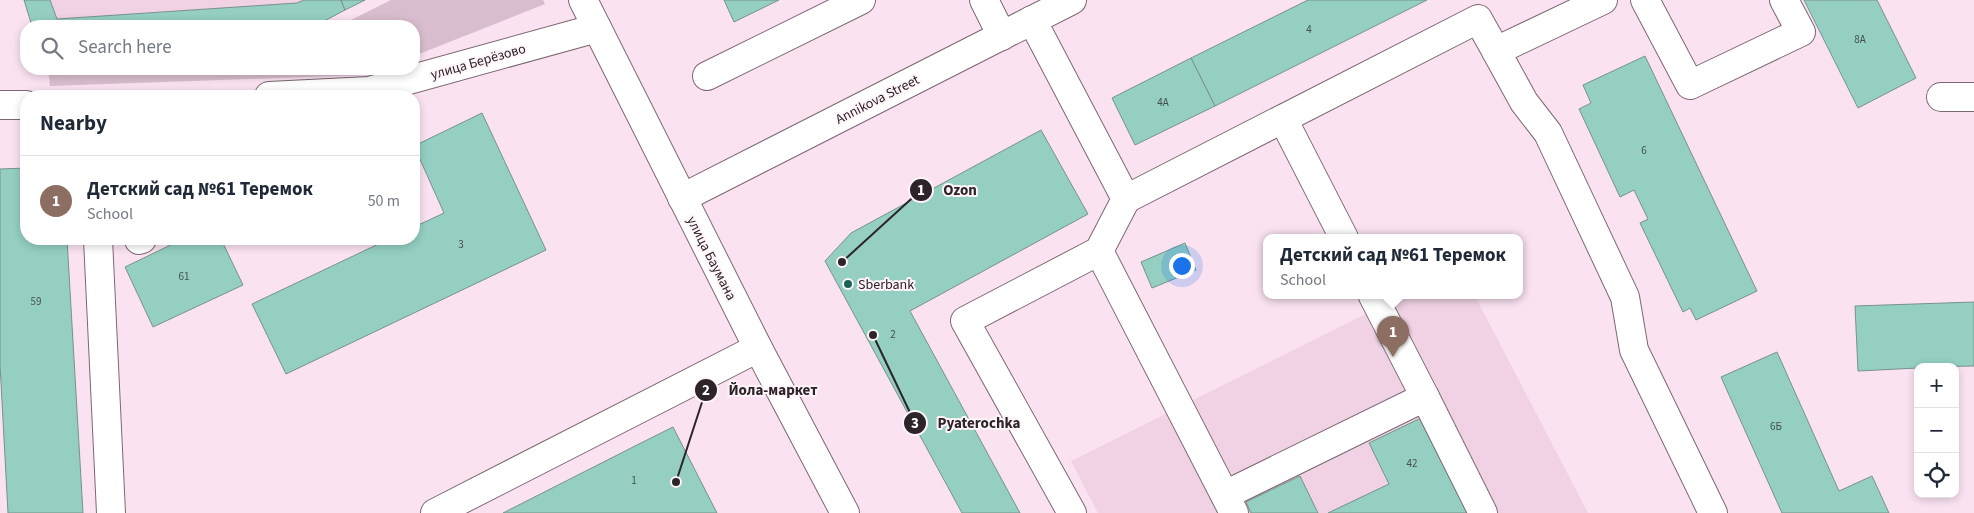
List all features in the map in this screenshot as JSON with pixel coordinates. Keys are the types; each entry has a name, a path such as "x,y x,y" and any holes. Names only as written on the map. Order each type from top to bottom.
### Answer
{"street":[{"name":"улица Баумана","path":"583,0 758,348 845,513"},
{"path":"707,76 862,0"},
{"path":"984,0 1002,36"},
{"name":"Annikova Street","path":"682,198 1072,0"},
{"path":"1496,51 1602,0"},
{"path":"1645,0 1690,85 1801,32 1784,0"},
{"path":"1072,513 966,321 1099,251 1126,199 1478,19 1524,102 1548,133 1625,297 1634,350 1713,513"},
{"path":"1032,20 1126,199"},
{"name":"улица Берёзово","path":"375,90 597,28"},
{"path":"1941,98 1974,97"},
{"path":"0,105 20,105"},
{"path":"1283,119 1342,234"},
{"path":"98,245 111,513"},
{"path":"1099,251 1229,504 1425,397"},
{"path":"1376,299 1483,513"},
{"path":"435,513 758,348"}],"shaded area":[{"path":"24,0 341,0 345,10 326,20 30,20"},
{"path":"391,0 543,0 545,4 420,54 420,20 351,20"},
{"path":"49,75 366,75 50,86"},
{"path":"1396,299 1477,299 1588,513 1098,513 1071,461"}],"building":[{"path":"24,0 50,0 57,19 297,3 304,0 341,0 345,10 326,20 30,20"},
{"path":"341,0 365,0 345,10"},
{"path":"724,0 779,0 734,22"},
{"path":"1308,0 1427,0 1215,106 1191,58"},
{"path":"1804,0 1877,0 1916,78 1858,108"},
{"path":"1645,56 1757,291 1696,320 1690,308 1683,312 1640,223 1648,219 1634,190 1620,197 1579,109 1591,103 1583,85"},
{"path":"1191,58 1215,106 1135,145 1112,98"},
{"path":"482,113 546,250 286,374 252,304 376,245 420,245 420,224 444,213 420,159 420,143"},
{"path":"1041,130 1088,214 910,311 1020,513 962,513 825,261 851,233"},
{"path":"20,168 20,245 67,245 83,513 8,513 0,364 0,169"},
{"path":"1185,243 1196,270 1152,288 1141,262"},
{"path":"171,245 224,245 243,285 153,327 125,267"},
{"path":"1974,302 1974,366 1959,366 1959,363 1914,363 1914,368 1858,371 1855,306"},
{"path":"1777,352 1839,491 1872,476 1889,513 1782,513 1721,377"},
{"path":"1423,417 1469,513 1328,513 1389,484 1369,443"},
{"path":"673,427 717,513 503,513 635,446"},
{"path":"1300,476 1318,513 1251,513 1246,502"}],"place":[{"name":"Ozon","path":"842,262"},
{"name":"Sberbank","path":"848,284"},
{"name":"Pyaterochka","path":"873,335"},
{"name":"Детский сад №61 Теремок","path":"1393,357"},
{"name":"Йола-маркет","path":"676,482"}]}
